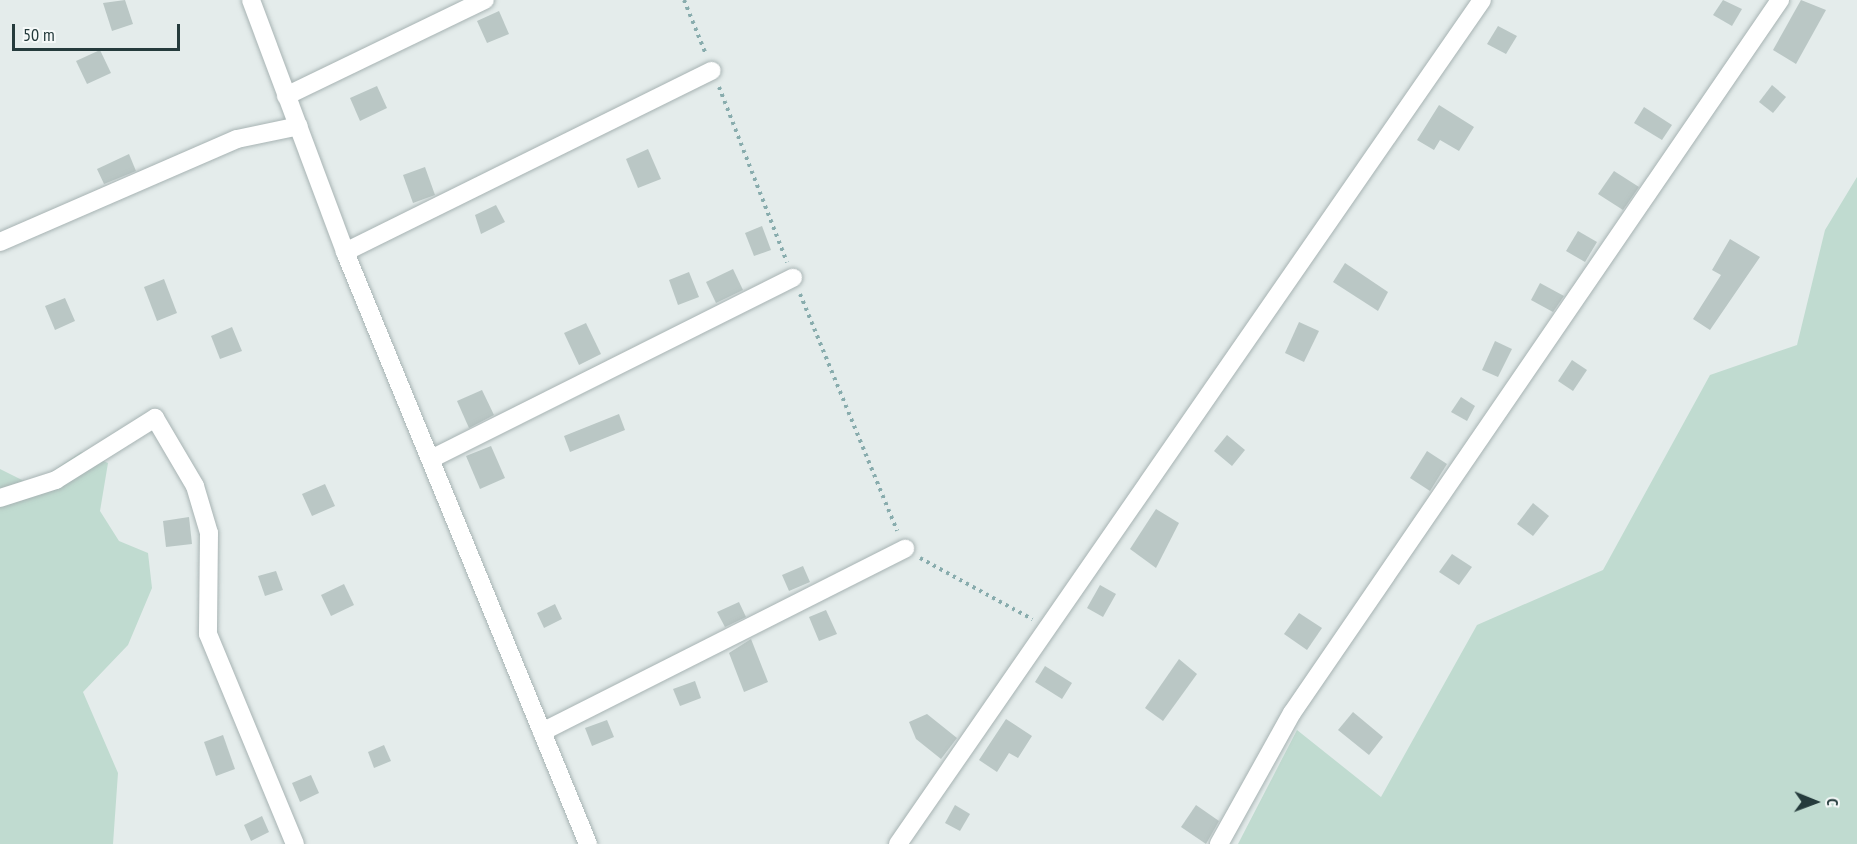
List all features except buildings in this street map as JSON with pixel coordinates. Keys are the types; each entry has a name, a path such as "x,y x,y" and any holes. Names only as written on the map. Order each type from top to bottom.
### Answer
{"street":[{"path":"251,0 345,252 588,844"},
{"path":"286,96 485,0"},
{"path":"898,844 1482,0"},
{"path":"1219,844 1292,713 1780,0"},
{"path":"345,252 712,71"},
{"path":"0,242 237,139 299,126"},
{"path":"431,459 793,278"},
{"path":"0,498 57,480 155,418 195,486 209,533 208,634 295,844"},
{"path":"542,732 905,549"}],"path":[{"path":"684,0 793,278 905,549 1049,628"}],"green space":[{"path":"1857,177 1857,844 1238,844 1297,730 1381,797 1477,625 1603,570 1710,375 1797,345 1825,230"},
{"path":"81,452 108,463 100,511 119,541 148,553 152,588 128,645 83,692 118,773 113,844 0,844 0,469 32,485"}]}
